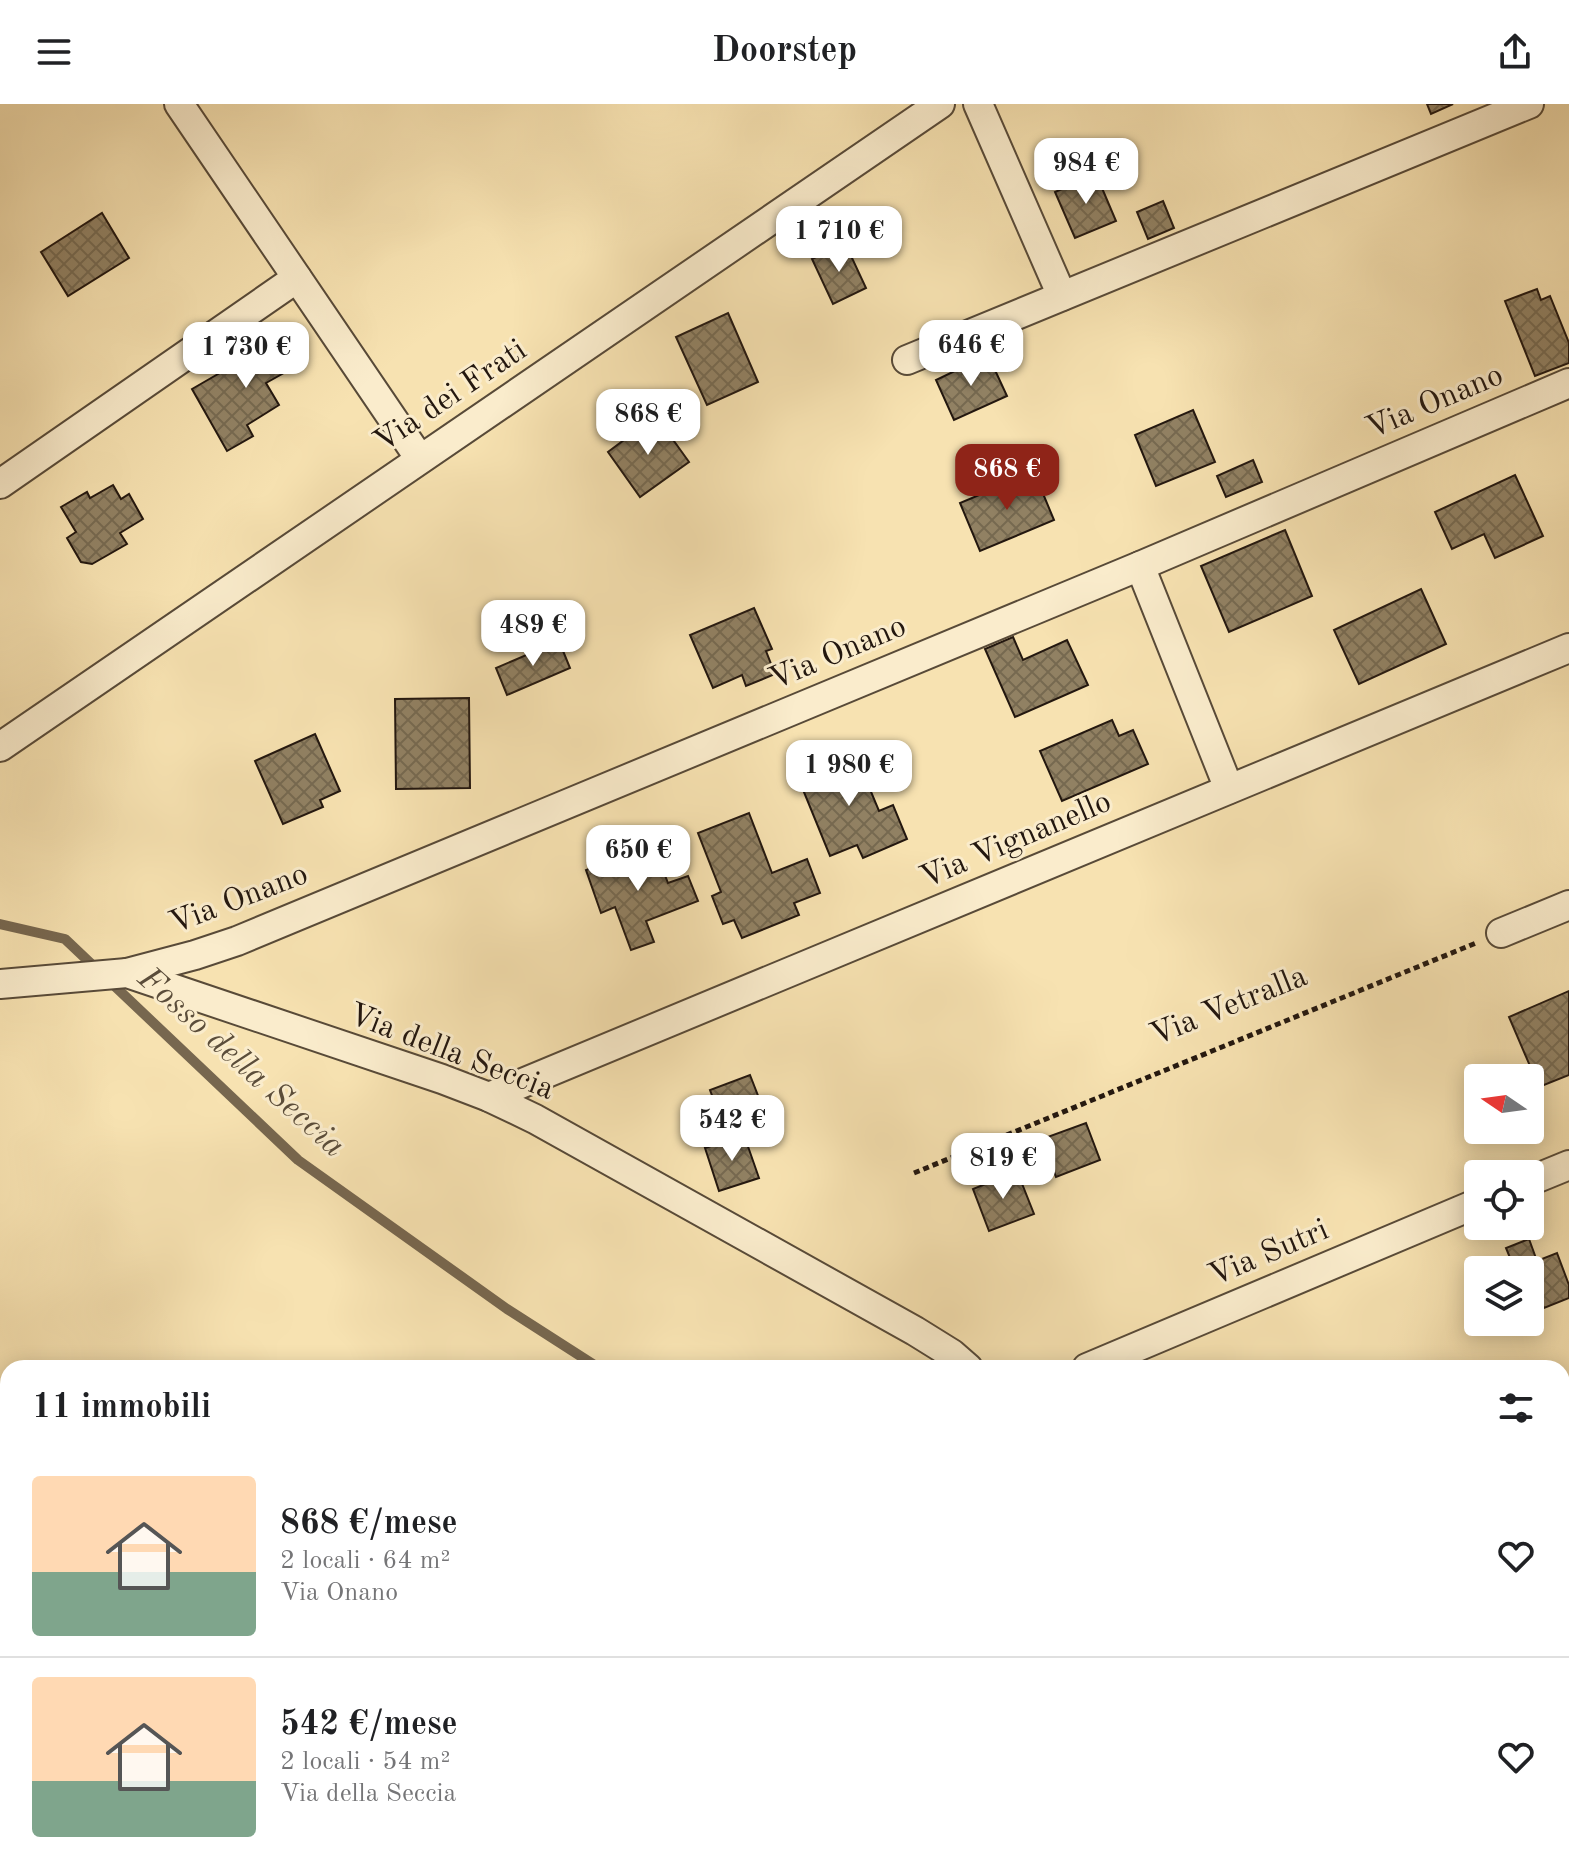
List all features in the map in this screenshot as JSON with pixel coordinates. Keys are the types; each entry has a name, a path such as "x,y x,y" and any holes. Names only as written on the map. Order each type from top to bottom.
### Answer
{"street":[{"path":"179,104 420,459"},
{"name":"Via dei Frati","path":"0,747 940,104"},
{"path":"978,104 1062,296"},
{"path":"907,360 1529,104"},
{"path":"0,484 297,278"},
{"name":"Via Onano","path":"127,973 237,941 1140,566 1569,383"},
{"path":"1140,566 1229,789"},
{"name":"Via Vignanello","path":"489,1097 1569,648"},
{"path":"1501,933 1569,905"},
{"name":"Via della Seccia","path":"0,984 127,973 433,1075 489,1097 557,1131 915,1331 959,1360"},
{"path":"1544,1175 1569,1165"},
{"name":"Via Sutri","path":"1106,1360 1464,1209"}],"path":[{"name":"Via Vetralla","path":"914,1173 1501,933"}],"building":[{"path":"1427,104 1453,104 1431,114"},
{"path":"1096,174 1116,221 1075,238 1055,192"},
{"path":"1163,201 1174,228 1148,239 1137,212"},
{"path":"102,213 129,258 68,296 41,252"},
{"path":"845,243 866,288 833,304 812,259"},
{"path":"1537,289 1541,300 1550,296 1569,343 1569,363 1535,376 1505,301"},
{"path":"728,313 758,382 707,405 676,337"},
{"path":"289,333 305,361 266,383 279,405 247,425 253,436 227,451 192,389"},
{"path":"988,355 1007,396 954,420 936,380"},
{"path":"1193,410 1215,462 1156,486 1135,435"},
{"path":"656,416 689,462 640,497 608,452"},
{"path":"1253,460 1262,482 1226,497 1217,476"},
{"path":"1034,472 1054,520 980,551 960,503"},
{"path":"1515,475 1543,536 1495,558 1484,534 1452,549 1435,512"},
{"path":"113,485 121,499 129,494 143,519 120,533 127,544 92,564 81,562 67,538 76,532 61,507 87,492 90,498"},
{"path":"1285,530 1312,596 1229,632 1201,566"},
{"path":"1421,589 1446,644 1359,684 1334,630"},
{"path":"754,608 772,649 766,651 775,674 746,686 742,675 713,688 690,635"},
{"path":"1013,637 1023,660 1067,640 1088,685 1015,717 985,649"},
{"path":"559,641 570,668 507,695 496,668"},
{"path":"469,698 470,788 396,789 395,699"},
{"path":"1112,720 1119,736 1133,730 1148,764 1062,801 1040,751"},
{"path":"315,734 340,791 320,800 323,807 283,824 255,761"},
{"path":"854,751 879,811 893,805 907,839 863,858 857,845 830,856 797,775"},
{"path":"749,813 772,873 807,859 820,893 794,903 799,915 742,938 734,920 723,924 712,896 721,892 698,833"},
{"path":"644,848 648,858 657,855 668,883 688,876 698,901 646,921 654,942 631,950 615,907 601,913 586,870"},
{"path":"1569,991 1569,1075 1544,1085 1544,1064 1529,1064 1509,1017"},
{"path":"750,1075 762,1106 722,1122 710,1090"},
{"path":"1086,1123 1100,1160 1056,1177 1042,1139"},
{"path":"744,1135 759,1178 719,1191 705,1148"},
{"path":"1017,1171 1034,1214 989,1231 973,1189"},
{"path":"1529,1240 1535,1256 1509,1256 1506,1248"},
{"path":"1557,1253 1569,1285 1569,1298 1544,1308 1544,1258"}],"waterway":[{"name":"Fosso della Seccia","path":"0,924 65,939 298,1160 507,1309 587,1360"}]}
